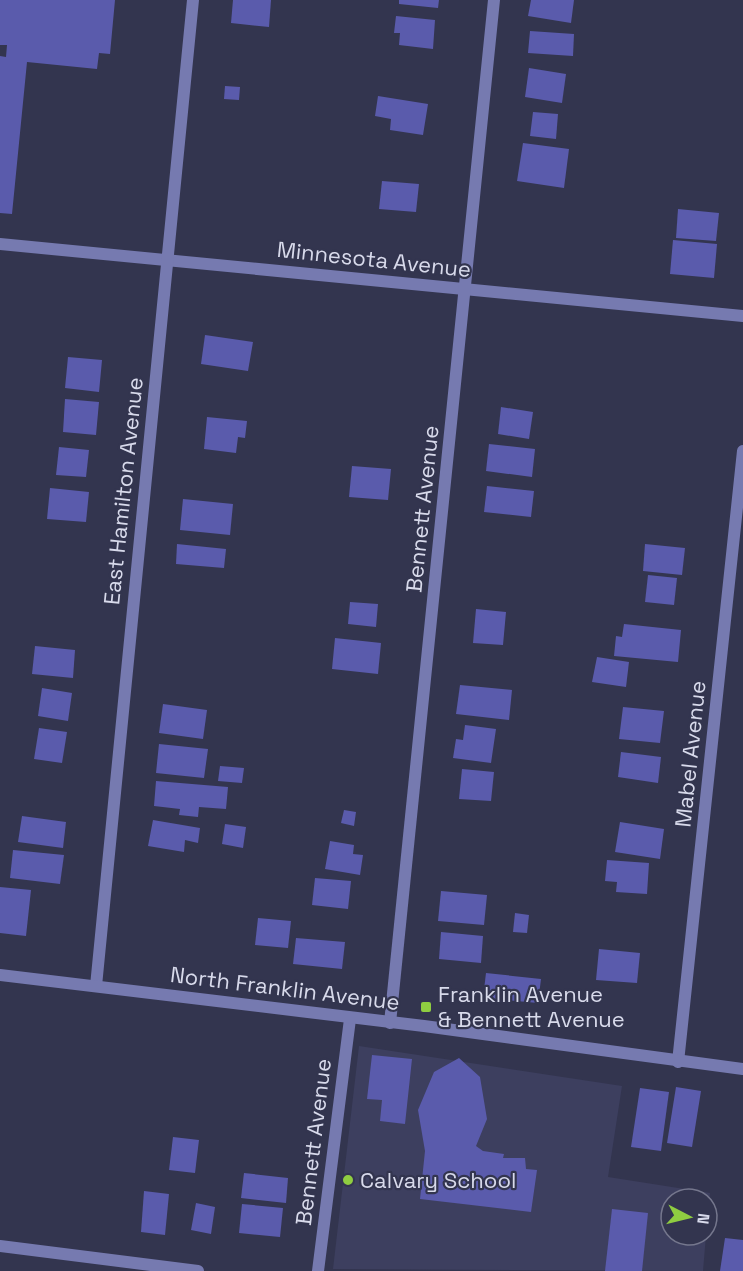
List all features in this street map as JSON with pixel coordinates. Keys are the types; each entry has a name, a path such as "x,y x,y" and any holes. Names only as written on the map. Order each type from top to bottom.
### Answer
{"street":[{"name":"East Hamilton Avenue","path":"96,986 166,259 194,0"},
{"name":"Bennett Avenue","path":"390,1023 494,0"},
{"name":"Minnesota Avenue","path":"0,244 743,316"},
{"name":"Mabel Avenue","path":"678,1062 743,451"},
{"name":"North Franklin Avenue","path":"0,975 743,1069"},
{"name":"Bennett Avenue","path":"318,1271 350,1019"},
{"path":"0,1246 198,1271"}],"shaded area":[{"path":"359,1046 622,1086 608,1177 672,1187 659,1187 659,1247 705,1247 703,1271 333,1269"}],"building":[{"path":"0,0 115,0 110,54 99,53 97,69 27,62 12,214 0,213 0,56 6,57 7,45 0,45"},
{"path":"233,0 271,0 269,27 231,23"},
{"path":"399,0 439,0 438,8 399,4"},
{"path":"531,0 574,0 571,23 528,16"},
{"path":"396,16 435,20 433,49 399,45 400,33 394,33"},
{"path":"530,31 574,34 573,56 528,53"},
{"path":"529,68 566,74 562,103 525,97"},
{"path":"225,86 240,87 239,100 224,99"},
{"path":"378,96 428,104 423,135 390,130 391,119 375,116"},
{"path":"533,112 558,114 556,139 530,136"},
{"path":"523,143 569,149 564,188 517,181"},
{"path":"382,181 419,184 416,212 379,209"},
{"path":"678,209 719,213 716,241 676,238"},
{"path":"673,240 717,244 714,278 670,274"},
{"path":"205,335 253,342 248,371 201,364"},
{"path":"68,357 102,360 99,392 65,388"},
{"path":"65,399 99,402 96,435 63,432"},
{"path":"501,407 533,412 529,439 498,434"},
{"path":"207,417 247,421 245,438 238,437 236,453 204,449"},
{"path":"489,444 535,449 532,477 486,471"},
{"path":"59,447 89,450 86,477 56,475"},
{"path":"352,466 391,469 388,500 349,497"},
{"path":"487,486 534,491 531,517 484,512"},
{"path":"50,488 89,492 86,522 47,519"},
{"path":"183,499 233,504 230,535 180,530"},
{"path":"177,544 226,549 224,568 176,564"},
{"path":"645,544 685,548 682,575 643,571"},
{"path":"648,575 677,578 674,605 645,602"},
{"path":"350,602 378,604 376,627 348,624"},
{"path":"476,609 506,612 503,645 473,643"},
{"path":"624,624 681,630 678,662 614,656 616,636 622,637"},
{"path":"335,638 381,643 378,674 332,669"},
{"path":"35,646 75,650 73,678 32,674"},
{"path":"597,657 629,662 626,687 592,682"},
{"path":"460,685 512,690 509,720 456,714"},
{"path":"42,688 72,693 68,721 38,716"},
{"path":"163,704 207,710 203,739 159,733"},
{"path":"623,707 664,711 660,743 619,739"},
{"path":"465,725 496,729 491,763 453,758 456,739 463,740"},
{"path":"39,728 67,732 62,763 34,759"},
{"path":"159,744 208,749 204,778 156,773"},
{"path":"621,752 661,757 658,783 618,777"},
{"path":"220,766 244,768 242,783 218,781"},
{"path":"462,769 494,772 491,801 459,799"},
{"path":"156,781 228,787 226,809 199,807 198,817 179,815 180,809 154,806"},
{"path":"344,810 356,812 354,826 341,823"},
{"path":"22,816 66,822 63,848 18,842"},
{"path":"153,820 200,828 198,843 185,840 184,852 148,846"},
{"path":"620,822 664,829 660,859 615,852"},
{"path":"225,824 246,827 243,848 222,844"},
{"path":"330,841 354,845 353,854 363,855 360,875 325,869"},
{"path":"13,850 64,855 60,884 10,878"},
{"path":"607,860 649,863 647,894 616,892 617,882 605,881"},
{"path":"315,878 351,881 348,909 312,905"},
{"path":"0,887 31,890 26,936 0,933"},
{"path":"441,891 487,895 484,925 438,921"},
{"path":"515,913 529,915 527,933 513,932"},
{"path":"258,918 291,921 288,948 255,945"},
{"path":"441,932 483,936 481,963 439,959"},
{"path":"296,938 345,942 342,969 293,964"},
{"path":"599,949 640,953 637,983 596,980"},
{"path":"486,973 541,979 538,1003 483,998"},
{"path":"372,1055 412,1059 405,1124 380,1121 382,1100 367,1099"},
{"path":"459,1058 480,1077 487,1119 476,1146 483,1151 504,1154 503,1158 525,1158 526,1169 537,1170 531,1212 420,1199 425,1151 418,1110 434,1072"},
{"path":"676,1087 701,1091 692,1147 667,1143"},
{"path":"640,1088 669,1092 661,1151 631,1147"},
{"path":"173,1137 199,1140 195,1173 169,1170"},
{"path":"244,1173 288,1178 286,1203 241,1198"},
{"path":"144,1191 169,1194 165,1235 141,1232"},
{"path":"196,1203 215,1207 211,1234 191,1230"},
{"path":"242,1204 283,1208 280,1237 239,1233"},
{"path":"612,1209 648,1213 642,1271 605,1271"},
{"path":"725,1238 743,1240 743,1271 720,1271"}],"place":[{"name":"Franklin Avenue & Bennett Avenue","path":"426,1007"},
{"name":"Calvary School","path":"348,1180"}]}
